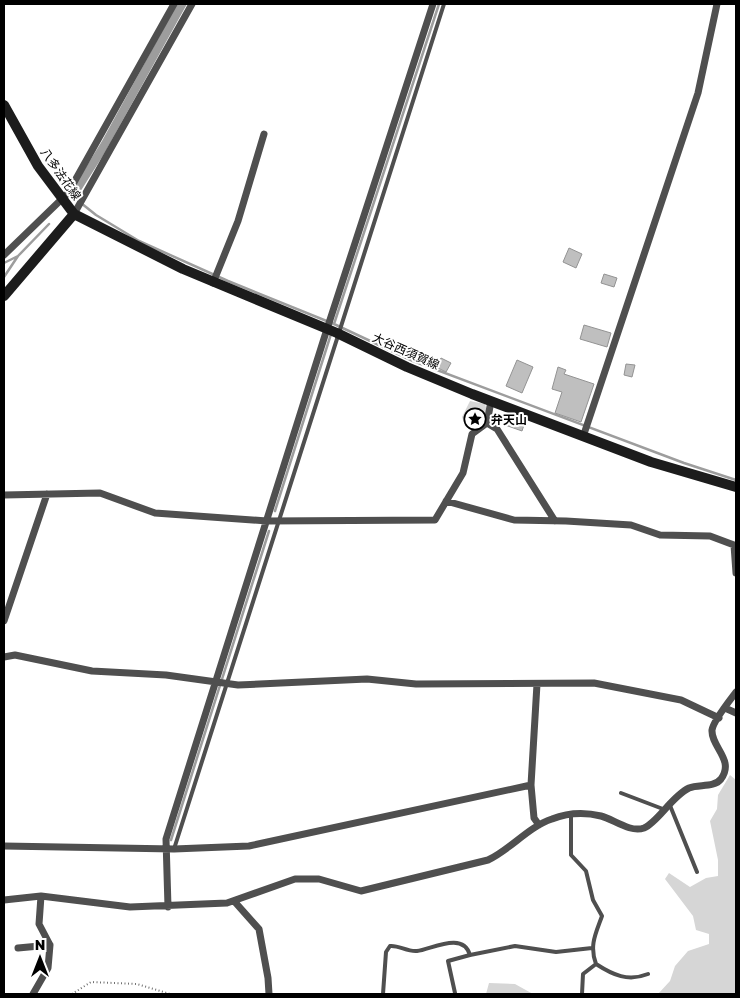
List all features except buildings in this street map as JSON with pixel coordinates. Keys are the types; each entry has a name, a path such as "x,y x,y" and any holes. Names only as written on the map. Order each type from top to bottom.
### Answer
{"main road":[{"name":"八多法花線","path":"4,105 38,166 74,214 4,296"},
{"name":"大谷西須賀線","path":"74,214 214,283 332,331 407,367 651,462 736,487"}],"street":[{"path":"4,255 62,200 174,4"},
{"path":"74,214 192,4"},
{"path":"168,907 165,849 220,684 267,522 332,331 433,4"},
{"path":"583,437 698,93 717,4"},
{"path":"214,283 238,221 264,134"},
{"path":"4,495 100,494 155,513 267,522 435,520 463,473 472,434 487,423 491,401"},
{"path":"487,423 497,429 555,521"},
{"path":"4,621 47,494"},
{"path":"446,501 514,520 631,525 660,536 710,536 734,545 736,573"},
{"path":"4,657 15,655 92,671 166,675 220,684 367,679 416,684 594,683 682,700 719,718"},
{"path":"538,684 531,784 534,818 539,825"},
{"path":"4,900 41,896 130,907 168,907 227,903 295,879 319,879 361,891 488,860 500,854 539,825 552,818 588,814 602,816 634,829 645,828 663,809 690,787 720,781 725,772 725,758 712,737 712,727 736,692"},
{"path":"725,708 736,713"},
{"path":"4,846 174,849 249,846 531,784"},
{"path":"33,994 48,968 50,944 39,924 41,896"},
{"path":"234,901 259,929 269,994"},
{"path":"18,948 50,944"}],"lane":[{"path":"174,849 220,684 278,521 332,331 444,4"},
{"path":"621,793 663,809"},
{"path":"670,804 697,872"},
{"path":"572,815 571,855 586,872 593,900 602,916 593,937 592,948 596,964 624,978 639,978 648,974"},
{"path":"383,994 386,952 390,946 416,951 440,944 456,944 468,949 470,955"},
{"path":"455,993 448,961 515,946 556,952 592,948"},
{"path":"582,994 583,974 596,964"}],"path":[{"path":"72,994 91,982 137,984 170,994"}],"shaded area":[{"path":"177,4 187,4 104,154 75,200 69,195 102,141"},
{"path":"470,401 485,404 487,413 485,420 473,432 465,426 462,417"},
{"path":"730,775 736,780 736,994 658,994 670,981 675,966 688,951 709,944 709,934 696,930 693,916 665,879 669,873 690,887 706,878 718,876 718,860 710,821 717,809 718,795"},
{"path":"489,983 515,984 533,994 486,994"}],"waterway":[{"path":"334,324 439,4"},
{"path":"81,203 96,215 139,241 228,281 334,324 413,361 684,463 736,480"},
{"path":"4,277 18,256 49,224"},
{"path":"4,263 18,256"},
{"path":"275,511 331,334"},
{"path":"171,840 269,531"}],"place":[{"name":"弁天山","path":"475,419"}]}
